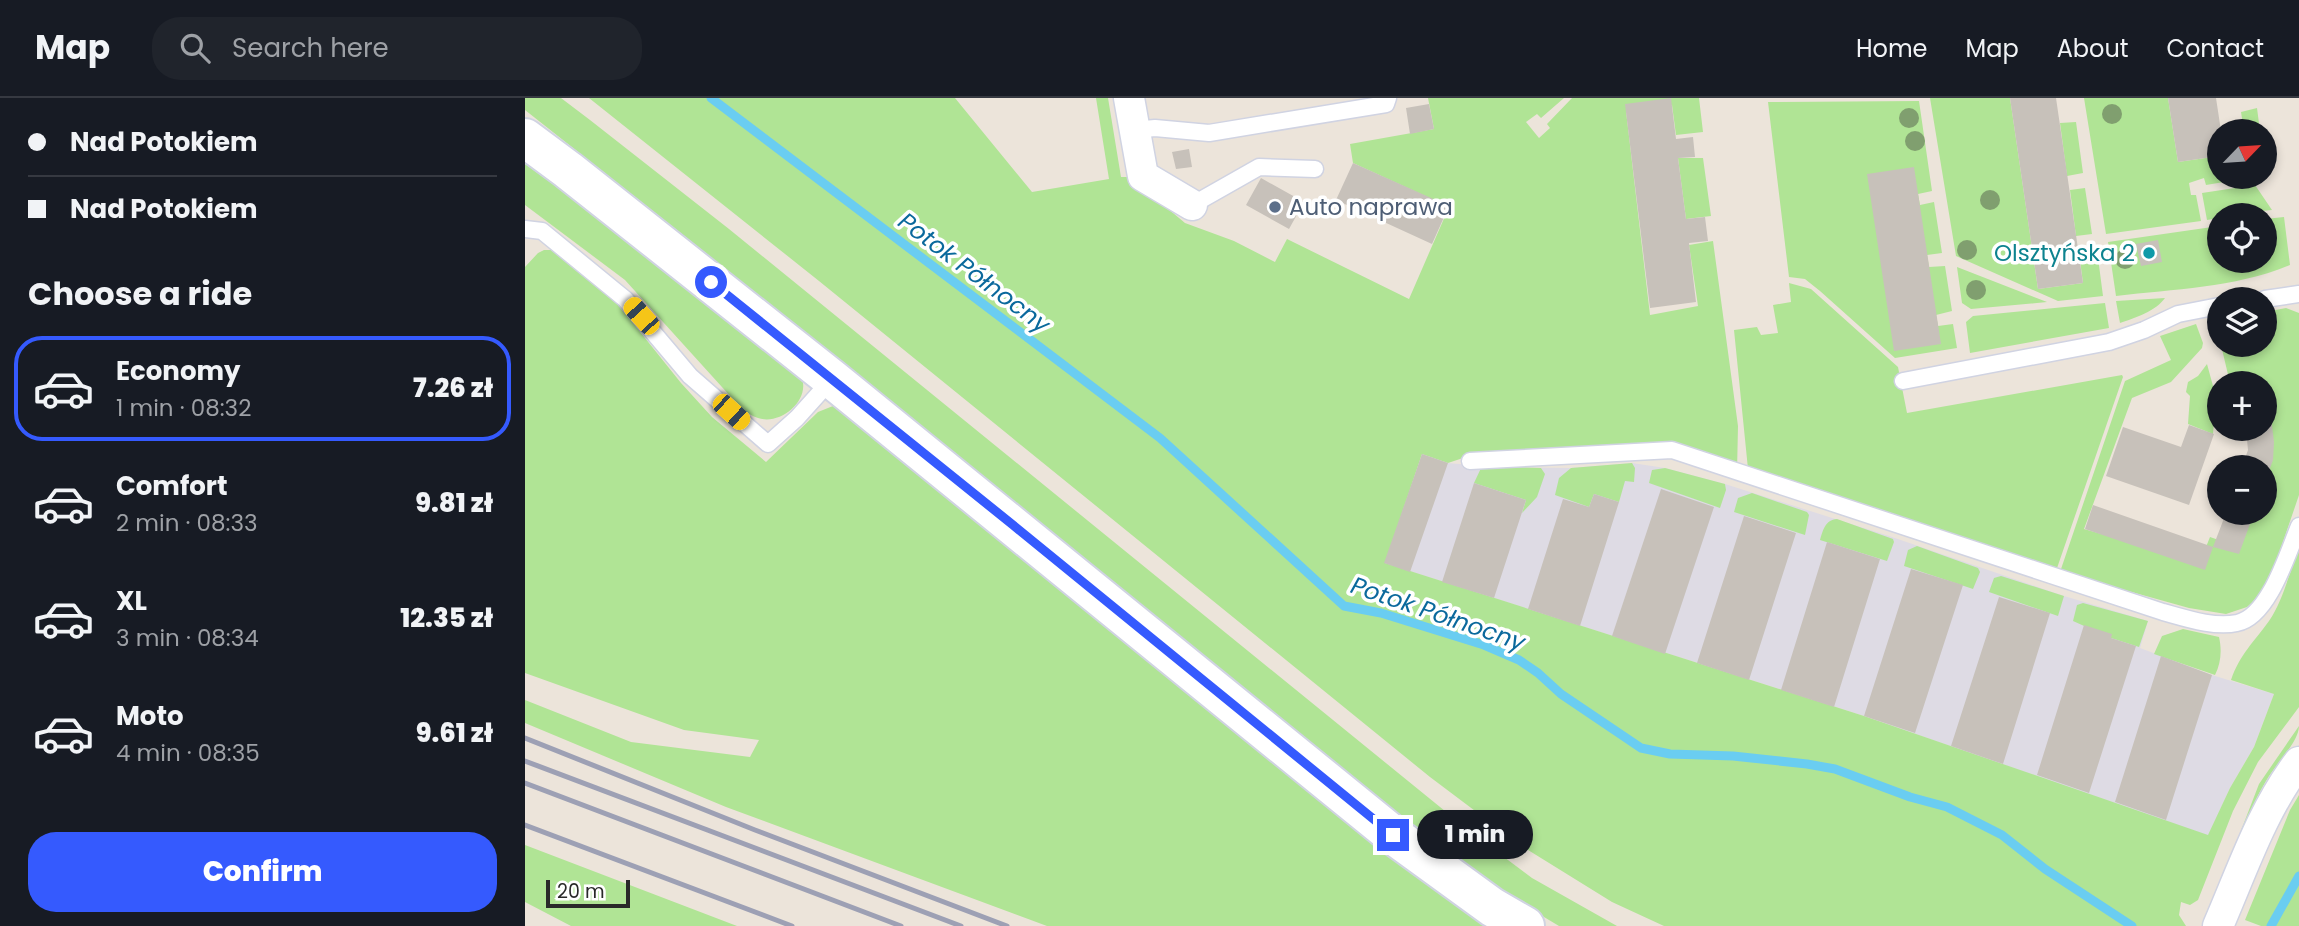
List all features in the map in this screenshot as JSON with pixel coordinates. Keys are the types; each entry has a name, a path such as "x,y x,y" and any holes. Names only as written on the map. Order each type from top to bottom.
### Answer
{"main road":[{"path":"525,138 832,379 1393,835 1492,907 1525,926"}],"street":[{"path":"1129,98 1143,176 1192,205"},
{"path":"2218,926 2270,806 2299,762"}],"lane":[{"path":"1135,130 1155,128 1209,134 1329,106 1386,104 1388,98"},
{"path":"1192,205 1259,167 1315,169"},
{"path":"525,229 542,231 625,299 691,376 768,444 797,418 832,379"},
{"path":"2277,297 2299,294"},
{"path":"1903,381 2109,342 2178,314 2207,308"},
{"path":"1470,461 1672,450 2139,604 2186,618 2221,624 2239,623 2252,617 2266,600 2299,526"}],"shaded area":[{"path":"1422,454 1448,463 1492,467 1571,468 1632,463 1665,468 1725,484 2148,621 2140,648 2212,675 2274,694 2254,747 2230,788 2208,836 1864,716 1384,563"}],"green space":[{"path":"525,98 561,98 729,229 1472,833 1532,878 1617,926 1559,926 1474,875 525,110"},
{"path":"589,98 955,98 1032,192 1109,179 1096,98 1108,98 1121,177 1130,177 1185,223 1234,241 1275,262 1287,239 1409,299 1449,207 1353,163 1350,144 1434,129 1428,98 1564,98 1541,118 1537,114 1526,122 1539,138 1550,128 1547,124 1572,98 1699,98 1703,132 1676,135 1672,105 1626,111 1650,315 1698,306 1689,245 1713,241 1738,426 1737,472 1667,452 1556,448 1475,454 1448,463 1422,454 1385,563 1864,716 2208,835 2230,788 2254,747 2274,694 2231,680 2243,655 2274,613 2299,550 2299,707 2258,762 2233,811 2198,900 2190,905 2181,902 2179,915 2186,926 1664,926 1612,902 1523,847 1430,777"},
{"path":"1930,98 2010,98 2038,289 2083,283 2079,253 2097,250 2103,296 2058,301 1956,256"},
{"path":"2084,98 2168,98 2178,162 2207,158 2207,185 2204,178 2189,183 2191,195 2196,195 2201,221 2106,234"},
{"path":"1919,101 1932,191 1918,194 1920,205 1934,202 1942,253 1927,255 1929,267 1945,266 1952,311 1936,315 1938,326 1953,324 1957,348 1895,358 1805,279 1789,277 1768,102"},
{"path":"2257,108 2258,119 2242,119 2241,112"},
{"path":"2076,122 2083,173 2067,176 2060,123"},
{"path":"1678,158 1703,158 1711,216 1686,219"},
{"path":"525,164 662,262 801,376 802,394 792,409 784,415 767,419 754,417 743,409 625,280 525,205"},
{"path":"2085,188 2092,234 2076,236 2070,190"},
{"path":"2258,189 2267,203 2207,203 2207,220 2202,193"},
{"path":"2284,217 2290,265 2277,270 2277,218"},
{"path":"2207,228 2207,273 2269,273 2226,283 2116,296 2108,242"},
{"path":"544,250 553,250 617,303 712,417 766,462 818,412 838,404 1495,926 1047,926 726,807 525,723 525,700 631,742 750,757 759,740 684,730 525,673 525,267"},
{"path":"1957,267 2047,302 1971,309 1962,303"},
{"path":"1789,283 1811,289 1898,367 1907,413 2122,375 2056,571 1894,514 1748,469 1734,330 1757,327 1761,335 1778,333 1773,305 1791,302"},
{"path":"2165,298 2151,310 2120,323 2116,301"},
{"path":"2105,303 2109,328 1970,353 1966,322 1973,316"},
{"path":"2286,308 2299,313 2299,495 2271,577 2257,598 2247,607 2226,614 2189,608 2060,572 2125,381 2171,360 2160,336 2196,324 2203,343 2202,348 2171,382 2132,398 2084,529 2200,562 2210,537 2236,546 2244,525 2277,525 2277,455 2268,455 2272,441 2277,441 2277,371 2227,371 2224,357 2277,357 2277,310"},
{"path":"2207,364 2207,432 2188,424 2188,382 2198,376"},
{"path":"1632,463 1635,468 1634,482 1625,481 1619,502 1594,494 1589,507 1555,495 1559,478 1571,468"},
{"path":"1482,466 1541,468 1545,474 1537,497 1522,513 1526,500 1474,483"},
{"path":"1665,468 1725,484 1726,490 1720,508 1649,483 1652,470"},
{"path":"1752,493 1807,512 1809,515 1805,535 1734,512 1738,498"},
{"path":"1837,519 1893,539 1887,561 1820,540 1827,523"},
{"path":"1917,546 1978,568 1980,572 1973,589 1904,566 1908,550"},
{"path":"2001,576 2064,596 2058,616 1989,592 1994,578"},
{"path":"2083,603 2148,621 2139,647 2073,621 2077,605"},
{"path":"2183,629 2219,637 2219,666 2215,675 2154,654 2162,636"},
{"path":"2299,726 2291,746 2257,797 2211,917 2208,916 2259,784"},
{"path":"2299,795 2299,926 2261,926 2245,920 2290,810"},
{"path":"525,845 737,926 571,926 525,902"}],"building":[{"path":"1671,98 1676,139 1693,137 1695,157 1678,158 1686,219 1705,217 1708,241 1689,243 1696,302 1650,308 1625,104"},
{"path":"2010,98 2056,98 2083,283 2038,289"},
{"path":"2168,98 2216,98 2219,119 2207,119 2207,158 2178,162"},
{"path":"1429,104 1434,129 1410,134 1406,108"},
{"path":"1189,149 1192,167 1176,169 1172,152"},
{"path":"1353,163 1449,206 1432,244 1336,200"},
{"path":"1914,167 1941,344 1894,351 1867,174"},
{"path":"1261,178 1304,202 1289,229 1246,205"},
{"name":"Olsztyńska 2","path":"2158,240 2162,262 2141,266 2136,244"},
{"path":"2189,425 2207,431 2207,441 2212,441 2189,505 2106,476 2123,427 2181,447"},
{"path":"2247,441 2274,441 2273,455 2246,455"},
{"path":"1422,454 1448,463 1410,572 1384,563"},
{"path":"1474,483 1526,500 1494,598 1442,582"},
{"path":"1661,489 1714,507 1665,654 1612,636"},
{"path":"1594,494 1619,502 1580,626 1528,609 1563,499 1589,507"},
{"path":"2093,505 2213,547 2205,570 2085,529"},
{"path":"1744,516 1796,533 1749,680 1697,663"},
{"path":"2221,525 2250,525 2239,554 2213,547"},
{"path":"1827,542 1880,559 1834,707 1781,690"},
{"path":"1911,569 1963,585 1915,733 1864,716"},
{"path":"1999,597 2050,613 2003,764 1951,746"},
{"path":"2084,625 2112,634 2111,638 2136,646 2089,793 2037,775"},
{"path":"2161,656 2212,675 2166,820 2115,802"}],"waterway":[{"name":"Potok Północny","path":"711,98 1160,438 1344,606 1381,613 1484,645 1519,660 1561,694 1641,748 1670,754 1733,756 1835,769 1910,797 1947,807 2002,835 2045,869 2132,926"},
{"path":"2271,926 2299,876"}],"railway":[{"path":"525,738 755,830 1007,926"},
{"path":"525,761 961,926"},
{"path":"525,783 901,926"},
{"path":"525,825 792,926"}],"place":[{"name":"Auto naprawa","path":"1275,207"},
{"name":"Olsztyńska 2","path":"2149,253"}],"route":[{"path":"711,282 1393,835"}]}
